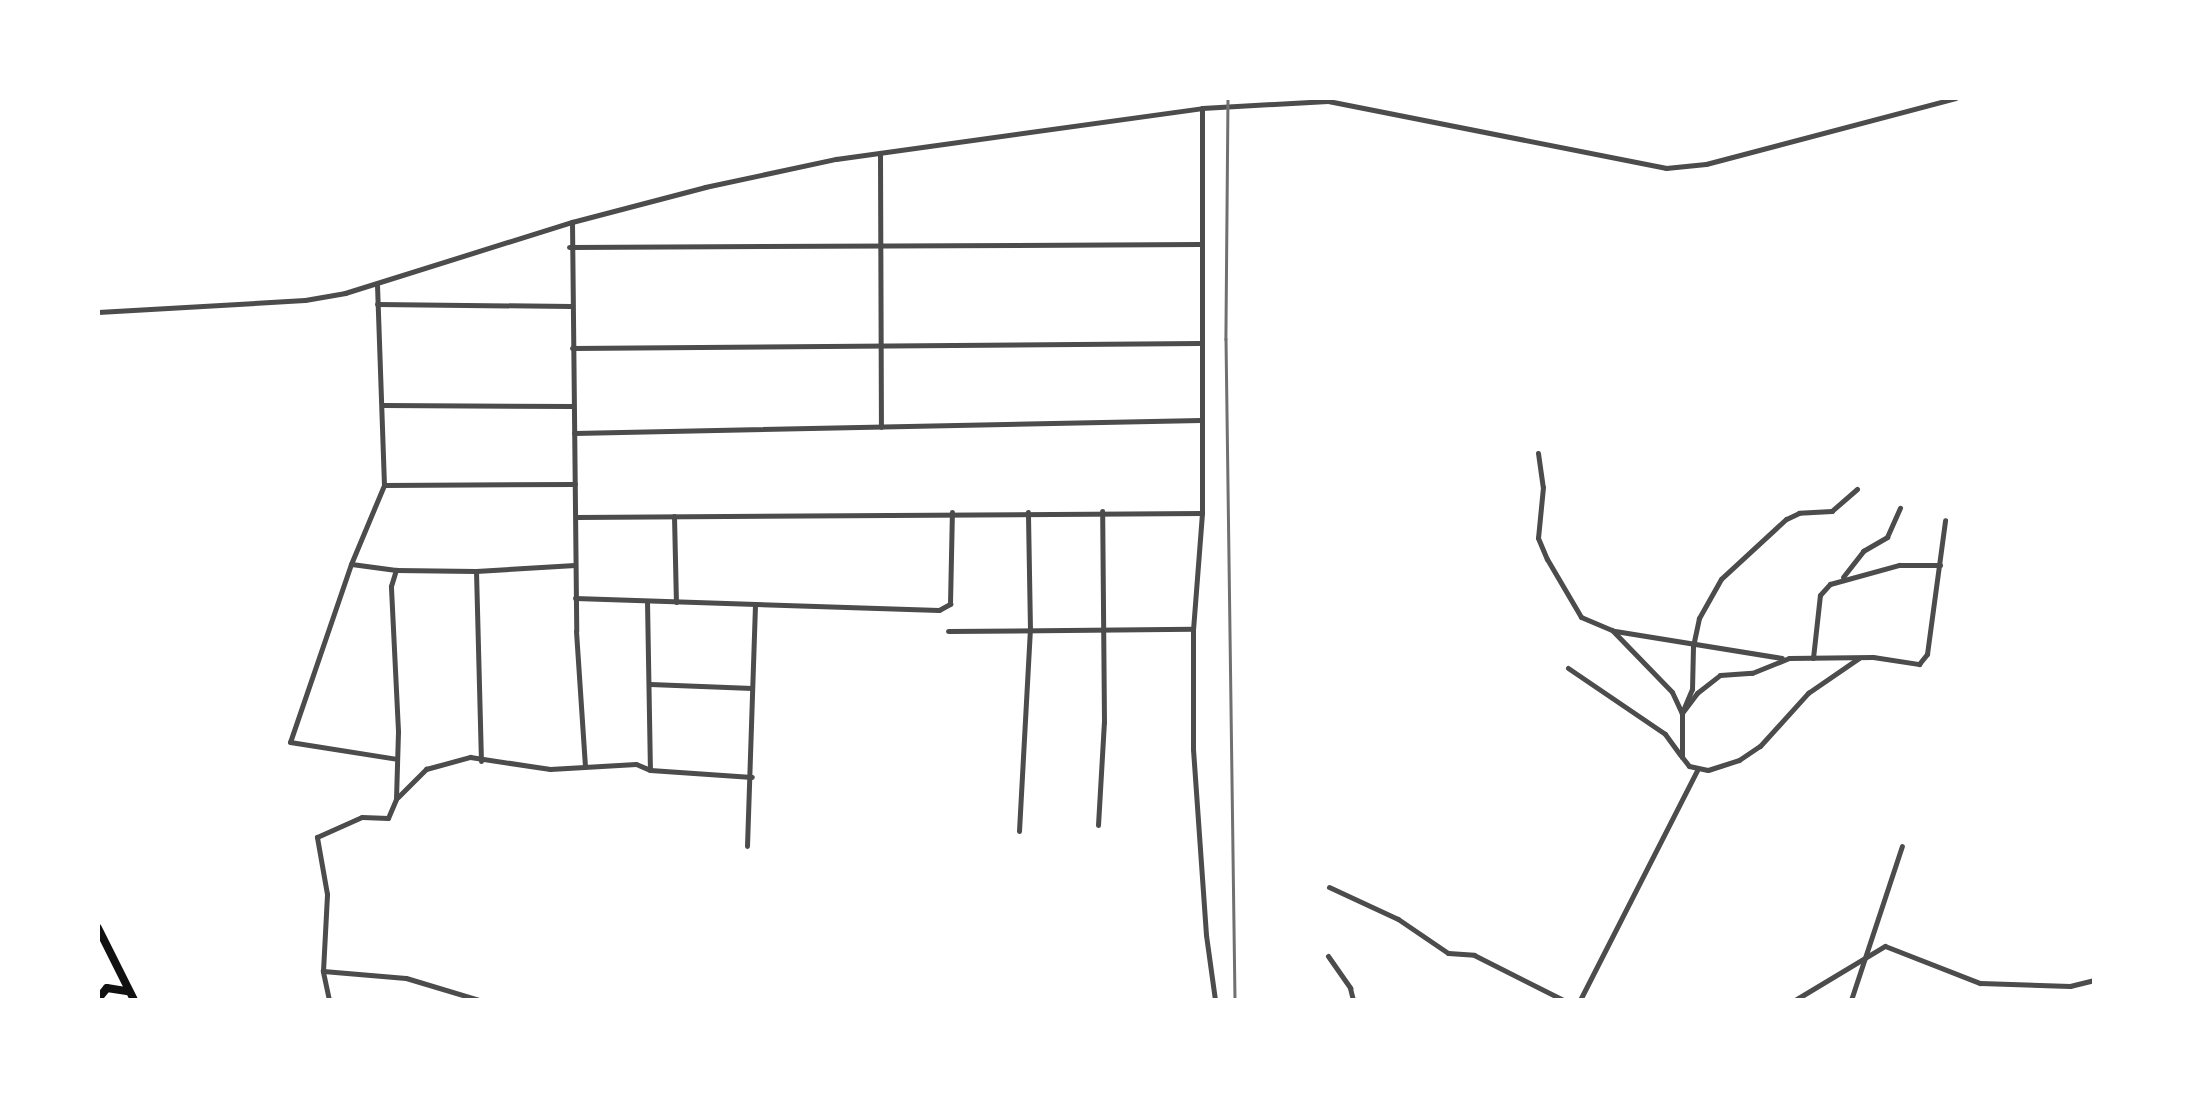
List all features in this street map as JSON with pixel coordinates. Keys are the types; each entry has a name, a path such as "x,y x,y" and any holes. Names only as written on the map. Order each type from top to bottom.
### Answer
{"highway":[{"path":"98,928 134,1000"},
{"path":"98,998 108,988 127,991"}],"street":[{"path":"98,312 305,300 376,286 572,222 706,187 880,153 1202,108 1268,101 1339,102 1666,168 1706,164 1955,98"},
{"path":"1202,108 1202,513 1193,629 1193,749 1206,935 1215,1000"},
{"path":"880,153 880,427"},
{"path":"572,222 569,247 575,598 585,765"},
{"path":"569,247 1200,244"},
{"path":"376,286 384,485 351,564 290,742 397,759"},
{"path":"377,304 571,306"},
{"path":"572,348 1200,343"},
{"path":"382,404 573,406"},
{"path":"574,432 1200,420"},
{"path":"1538,452 1543,487 1538,538 1581,617 1612,630 1693,646 1790,658 1859,658 1919,664 1927,654 1945,520"},
{"path":"384,485 575,484"},
{"path":"1682,758 1682,713 1692,689 1693,646 1706,602 1743,554 1786,519 1799,512 1832,511 1857,488"},
{"path":"1813,658 1820,595 1843,577 1863,551 1888,536 1900,508"},
{"path":"1098,825 1102,511"},
{"path":"575,598 946,608 950,604 952,512"},
{"path":"1018,831 1030,630 1028,512"},
{"path":"576,517 1202,513"},
{"path":"674,516 676,602"},
{"path":"351,564 396,570 476,571 575,565"},
{"path":"1843,577 1899,565 1941,564"},
{"path":"329,1000 323,971 327,894 317,837 362,817 388,818 396,799 392,586 396,570"},
{"path":"476,571 482,761"},
{"path":"648,601 650,770"},
{"path":"747,846 755,604"},
{"path":"948,631 1193,629"},
{"path":"1612,630 1672,692 1682,713"},
{"path":"1682,713 1697,693 1720,676 1752,673 1790,658"},
{"path":"1568,668 1665,734 1682,758 1697,770 1723,767 1760,746 1808,693 1859,658"},
{"path":"648,684 752,688"},
{"path":"396,799 426,770 454,758 550,769 636,764 650,770 752,777"},
{"path":"1580,1000 1697,770"},
{"path":"1851,1000 1902,846"},
{"path":"1329,888 1398,919 1448,952 1474,956 1563,1000"},
{"path":"1794,1000 1885,946 1980,983 2070,986 2094,980"},
{"path":"1328,956 1350,988 1352,1000"},
{"path":"323,971 406,978 479,1000"}],"railway":[{"path":"1228,98 1226,339 1235,1000"}]}
